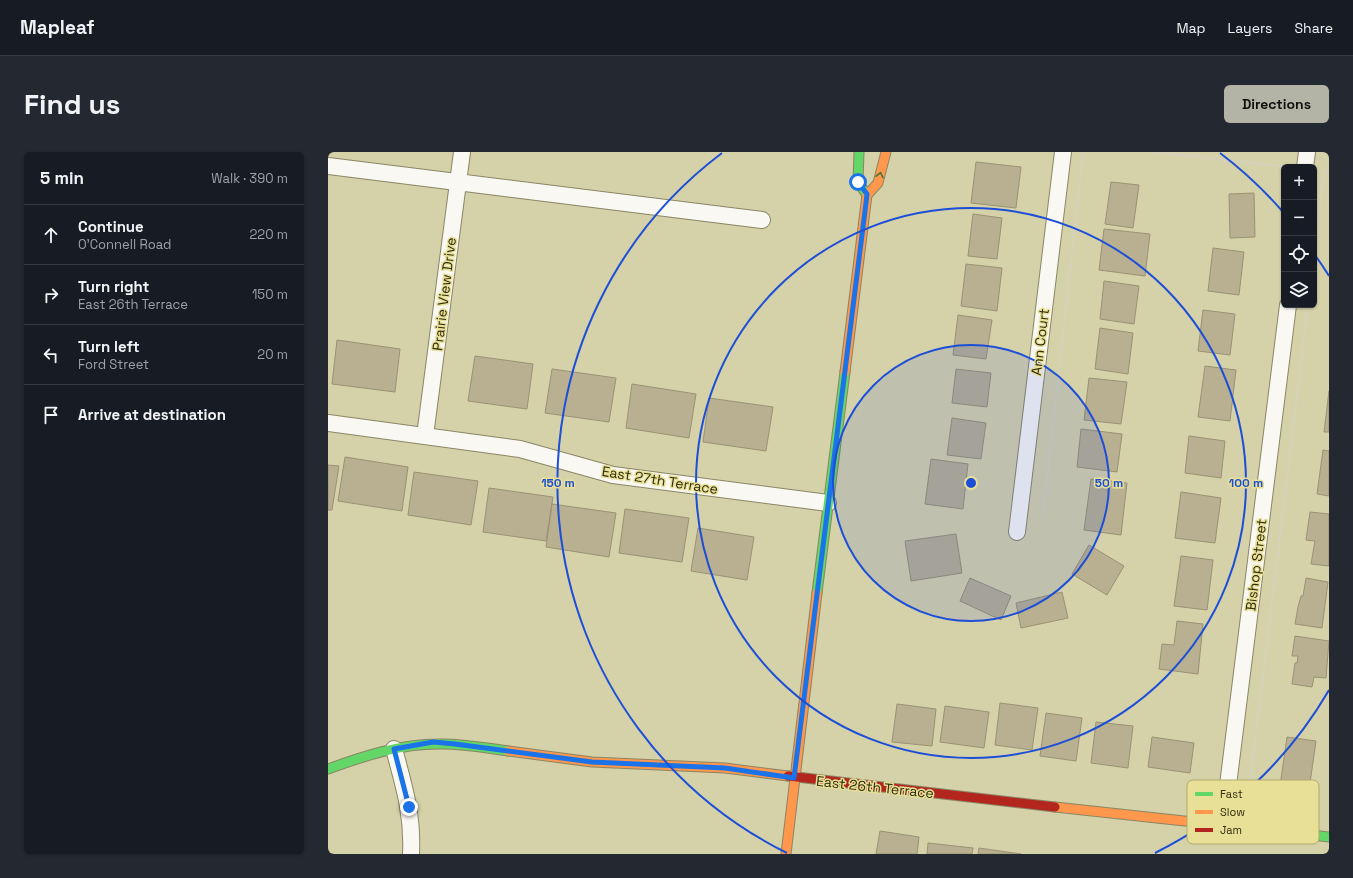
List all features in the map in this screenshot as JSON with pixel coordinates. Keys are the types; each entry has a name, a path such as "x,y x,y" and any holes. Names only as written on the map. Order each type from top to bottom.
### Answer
{"street":[{"name":"Prairie View Drive","path":"425,436 462,152"},
{"path":"859,152 858,182 867,194"},
{"path":"786,854 794,778 867,194 878,183 886,152"},
{"name":"Ann Court","path":"1017,532 1063,152"},
{"path":"1305,164 1307,152"},
{"path":"328,166 762,220"},
{"name":"Bishop Street","path":"1229,780 1288,308"},
{"name":"East 27th Terrace","path":"328,423 520,449 613,475 828,503"},
{"name":"East 26th Terrace","path":"328,769 394,749 433,742 592,762 725,768 794,778 1187,821"},
{"path":"394,749 409,807 412,835 410,854"},
{"name":"East 26th Terrace","path":"1319,836 1329,837"}],"path":[{"path":"1043,516 1084,152"},
{"path":"1153,152 1281,166"},
{"path":"1316,236 1324,171 1329,171"},
{"path":"1250,780 1308,308"}],"building":[{"path":"976,162 1021,167 1016,208 971,203"},
{"path":"1111,182 1139,185 1133,228 1105,224"},
{"path":"1254,193 1255,237 1230,238 1229,194"},
{"path":"973,214 1002,218 997,259 968,256"},
{"path":"1104,229 1150,234 1145,276 1099,270"},
{"path":"1213,248 1244,252 1239,295 1208,291"},
{"path":"966,264 1002,268 997,311 961,306"},
{"path":"1104,281 1139,286 1134,324 1100,319"},
{"path":"1203,310 1235,314 1230,355 1198,351"},
{"path":"958,315 992,320 986,359 953,355"},
{"path":"1100,328 1133,333 1128,374 1095,369"},
{"path":"337,340 400,349 395,392 332,384"},
{"path":"475,356 533,364 527,409 468,401"},
{"path":"1205,366 1236,370 1230,421 1198,417"},
{"path":"552,369 616,378 609,422 545,413"},
{"path":"956,369 991,373 987,407 952,403"},
{"path":"1089,378 1127,382 1121,424 1084,420"},
{"path":"632,384 696,394 689,438 626,428"},
{"path":"1329,391 1329,432 1324,432"},
{"path":"709,398 773,407 766,451 703,442"},
{"path":"952,418 986,423 981,459 947,455"},
{"path":"1081,429 1122,434 1117,472 1077,467"},
{"path":"1189,436 1225,441 1221,478 1185,473"},
{"path":"1323,450 1329,451 1329,496 1317,494"},
{"path":"345,457 408,467 402,511 338,501"},
{"path":"931,459 968,464 963,509 925,504"},
{"path":"328,465 339,466 332,510 328,510"},
{"path":"414,472 478,481 471,525 408,515"},
{"path":"1091,479 1127,483 1121,535 1084,530"},
{"path":"489,488 553,497 546,541 483,532"},
{"path":"1181,492 1221,498 1215,543 1175,538"},
{"path":"552,504 616,513 609,557 546,547"},
{"path":"625,509 689,518 682,562 619,553"},
{"path":"1310,512 1329,514 1329,566 1311,564 1315,541 1306,540"},
{"path":"698,528 754,537 747,580 691,571"},
{"path":"956,534 962,573 911,581 905,541"},
{"path":"1089,545 1124,566 1107,595 1072,574"},
{"path":"1181,556 1213,560 1207,610 1174,606"},
{"path":"970,578 1011,596 1001,620 960,601"},
{"path":"1306,578 1328,582 1322,628 1295,624 1301,596 1303,596"},
{"path":"1062,592 1068,618 1021,628 1016,603"},
{"path":"1177,621 1203,624 1198,674 1159,669 1162,644 1174,645"},
{"path":"1295,636 1329,641 1326,678 1314,677 1312,687 1292,684 1295,663 1297,663 1298,656 1292,656"},
{"path":"1000,703 1038,708 1032,750 995,745"},
{"path":"897,704 936,709 932,746 892,742"},
{"path":"945,706 989,712 984,748 940,742"},
{"path":"1046,713 1082,718 1076,761 1040,756"},
{"path":"1096,722 1133,726 1128,768 1091,763"},
{"path":"1152,737 1194,743 1190,773 1148,767"},
{"path":"1287,737 1316,741 1310,780 1281,780"},
{"path":"880,831 919,837 917,854 876,854"},
{"path":"928,843 973,848 972,854 927,854"},
{"path":"979,848 1021,854 978,854"}],"traffic: fast":[{"path":"859,152 858,182 867,195"},
{"path":"817,593 845,372"},
{"path":"328,769 396,748 410,746 456,744 508,751"},
{"path":"1319,836 1329,837"}],"traffic: slow":[{"path":"845,372 867,195 878,183 886,152"},
{"path":"786,854 817,593"},
{"path":"508,751 592,762 725,768 788,776"},
{"path":"1055,807 1187,821"}],"traffic: jam":[{"path":"788,776 1055,807"}],"route":[{"path":"409,807 394,749 433,742 592,762 725,768 794,778 867,194 858,182"}]}
